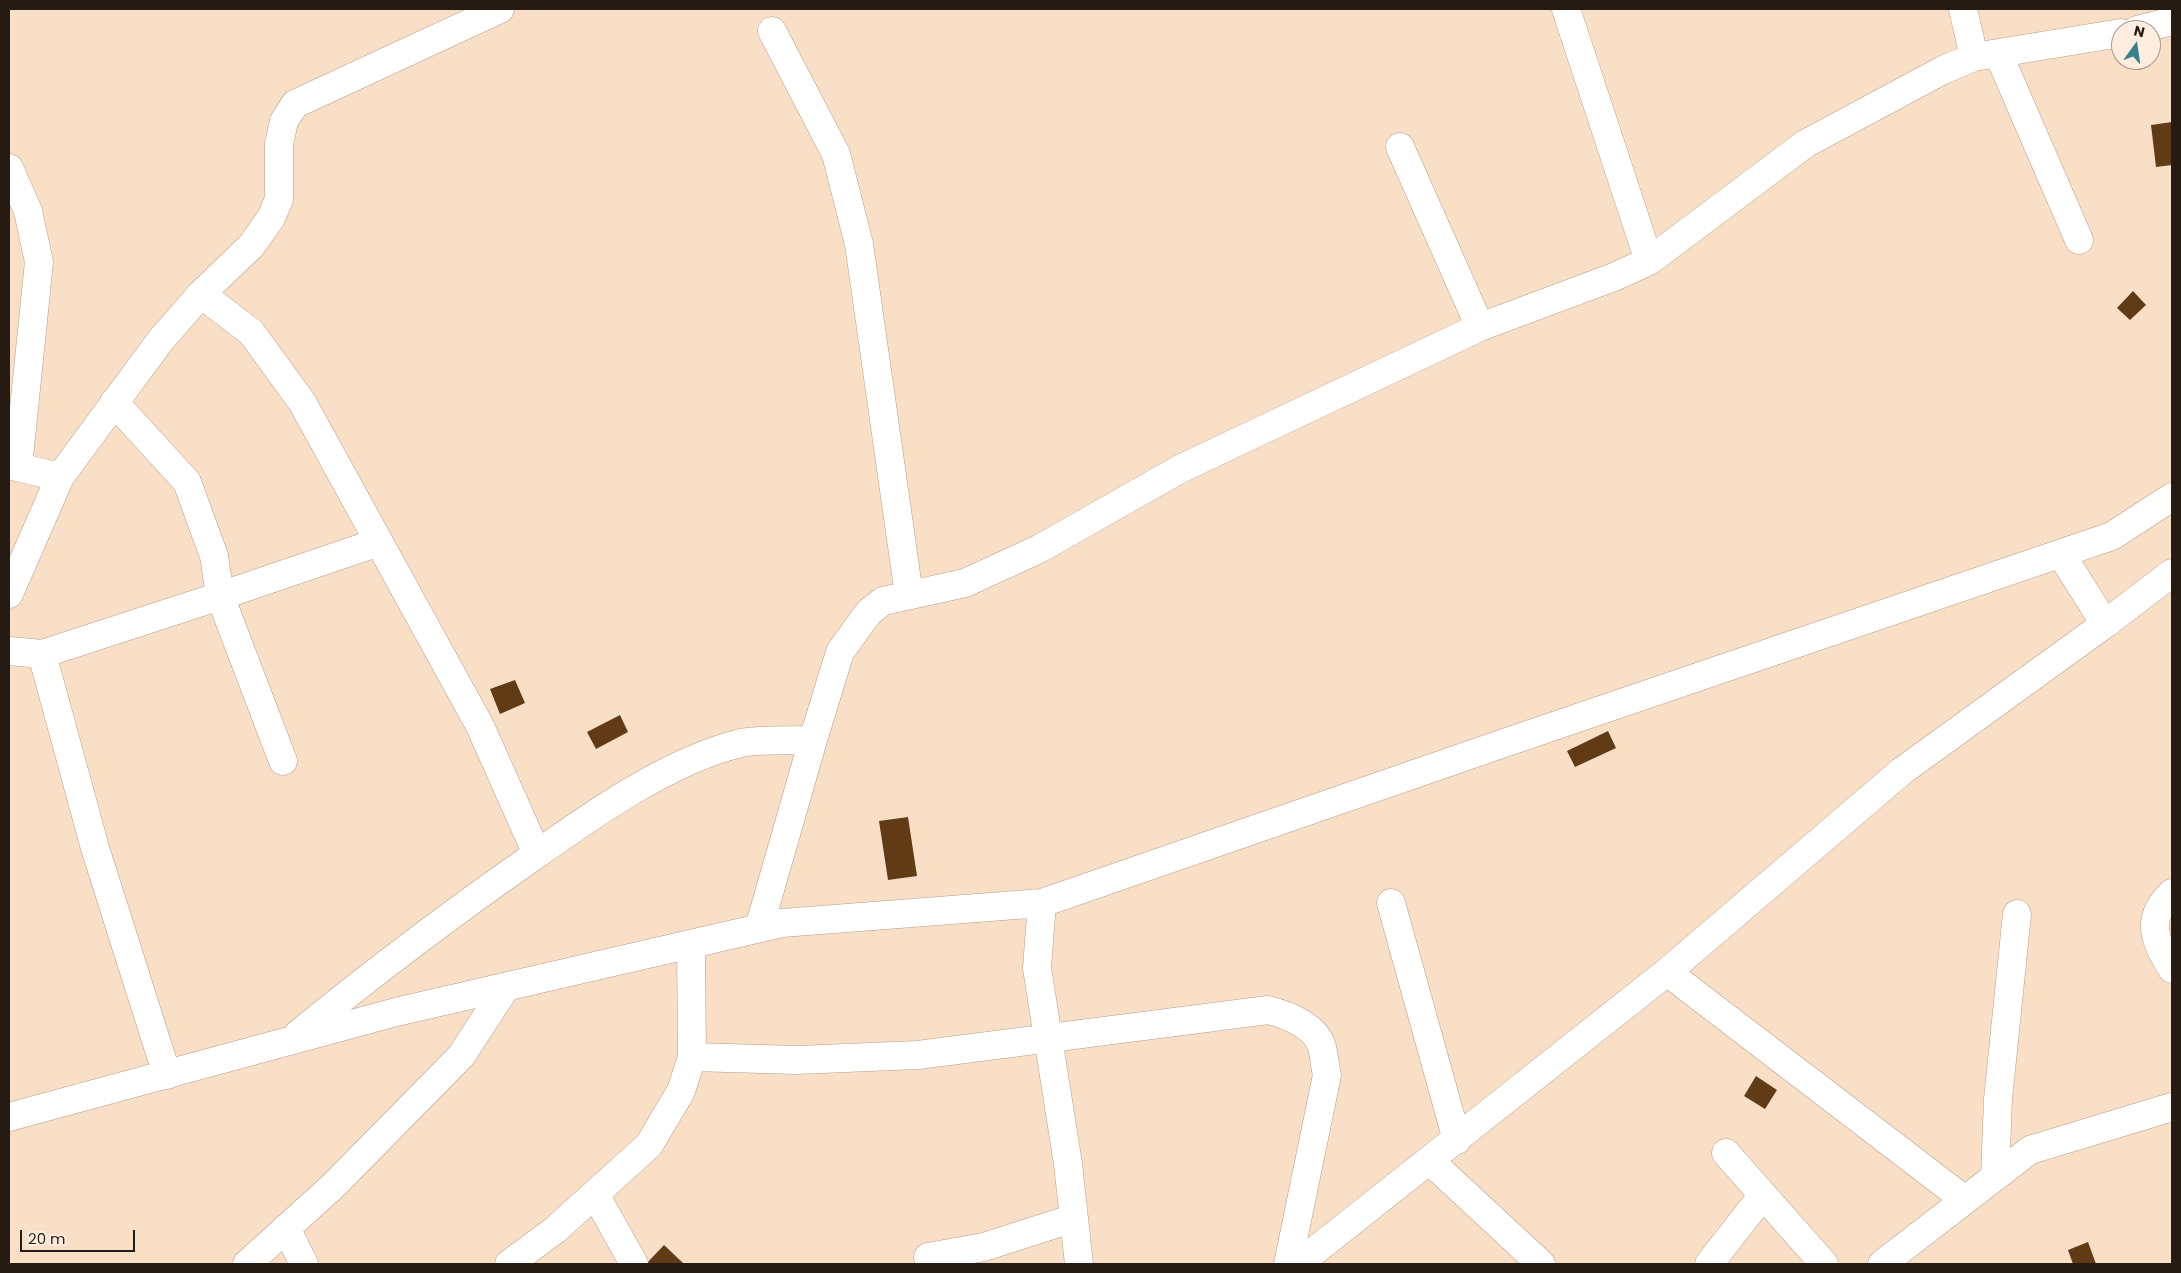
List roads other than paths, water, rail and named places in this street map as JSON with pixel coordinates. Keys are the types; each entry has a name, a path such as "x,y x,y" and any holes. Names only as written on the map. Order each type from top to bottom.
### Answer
{"street":[{"path":"9,594 60,477 160,341 201,294 251,246 271,218 279,199 279,144 284,121 295,104 500,9"},
{"path":"1566,9 1649,261"},
{"path":"1963,9 2079,240"},
{"path":"772,31 836,154 859,244 909,595"},
{"path":"759,928 840,652 869,612 883,601 965,583 1039,549 1180,469 1480,326 1614,277 1649,261 1806,144 1943,70 1986,55 2111,34"},
{"path":"1400,147 1480,326"},
{"path":"9,168 28,211 39,262 14,466 60,477"},
{"path":"201,294 251,332 296,394 480,726 537,854"},
{"path":"114,402 187,482 214,556 220,596 283,761"},
{"path":"9,1117 396,1012 782,922 1042,904 1510,741 2112,536 2172,496"},
{"path":"9,651 42,654 379,542"},
{"path":"2061,554 2105,624"},
{"path":"1298,1264 1667,972 1902,771 2105,624 2172,572"},
{"path":"42,654 95,848 167,1075"},
{"path":"289,1042 384,964 584,820 674,768 742,743 813,740"},
{"path":"2172,893 2156,916 2154,931 2160,949 2172,969"},
{"path":"1391,903 1457,1140"},
{"path":"1042,904 1037,968 1074,1218 1079,1264"},
{"path":"1995,1177 1998,1099 2017,914"},
{"path":"509,1264 556,1230 649,1145 682,1092 692,1057 691,944"},
{"path":"1667,972 1965,1200"},
{"path":"247,1264 334,1185 461,1056 506,987"},
{"path":"692,1057 797,1060 918,1055 1268,1010 1286,1014 1306,1027 1322,1045 1327,1075 1288,1264"},
{"path":"1882,1264 2030,1150 2172,1107"},
{"path":"1726,1153 1824,1264"},
{"path":"1430,1161 1541,1264"},
{"path":"595,1194 634,1264"},
{"path":"1709,1264 1763,1195"},
{"path":"928,1257 984,1247 1074,1218"},
{"path":"286,1228 304,1264"}]}
